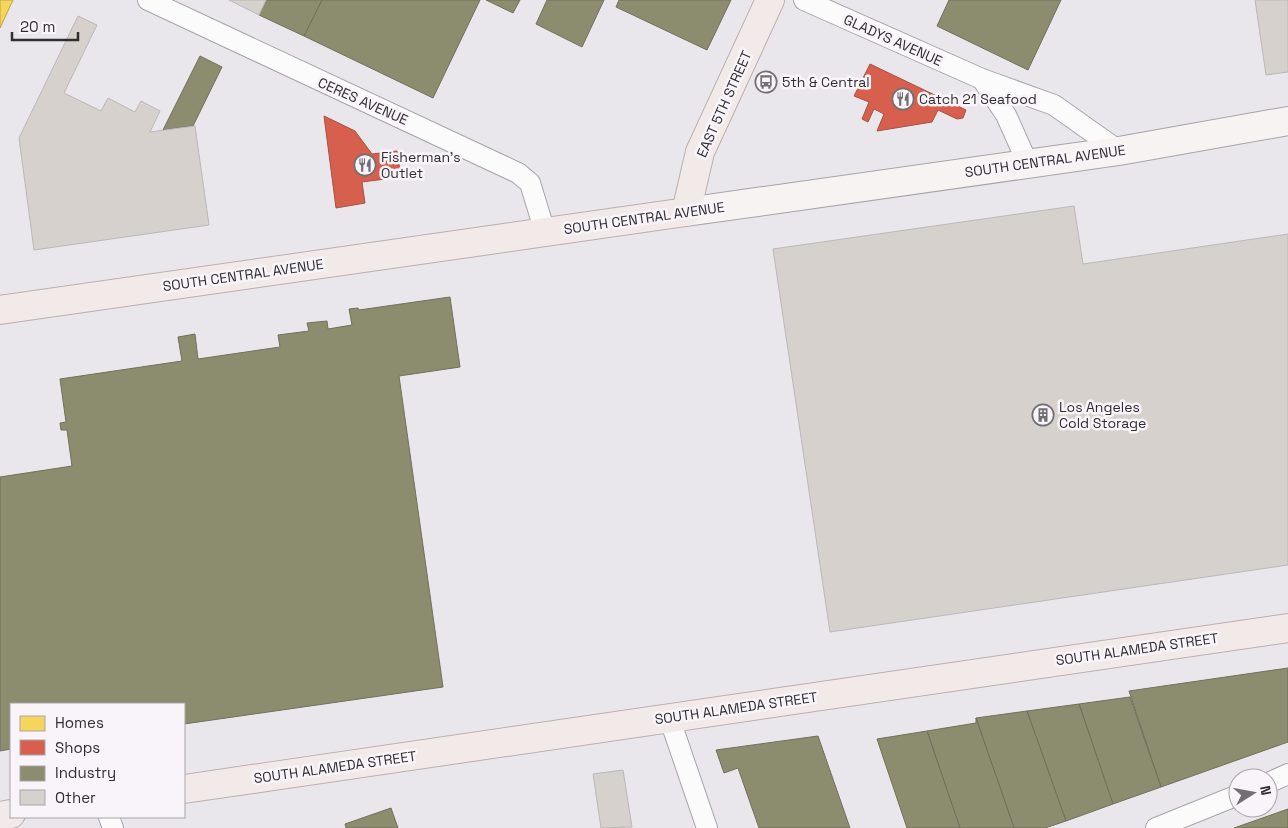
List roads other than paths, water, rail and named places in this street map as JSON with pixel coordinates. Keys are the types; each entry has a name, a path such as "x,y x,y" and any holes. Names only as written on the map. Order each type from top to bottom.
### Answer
{"main road":[{"name":"EAST 5TH STREET","path":"686,212 700,152 770,0"},
{"name":"SOUTH CENTRAL AVENUE","path":"0,310 1028,164 1288,122"},
{"name":"SOUTH ALAMEDA STREET","path":"185,789 1288,628"}],"street":[{"name":"CERES AVENUE","path":"148,0 293,70 518,173 530,183 545,232"},
{"name":"GLADYS AVENUE","path":"804,0 982,79 1054,105 1118,150"},
{"path":"982,79 1006,115 1028,164"},
{"path":"669,717 707,828"},
{"path":"1156,828 1228,799"}],"place":[{"name":"5th & Central","path":"766,82"},
{"name":"Catch 21 Seafood","path":"903,99"},
{"name":"Fisherman's Outlet","path":"365,165"},
{"name":"Los Angeles Cold Storage","path":"1043,415"}]}
